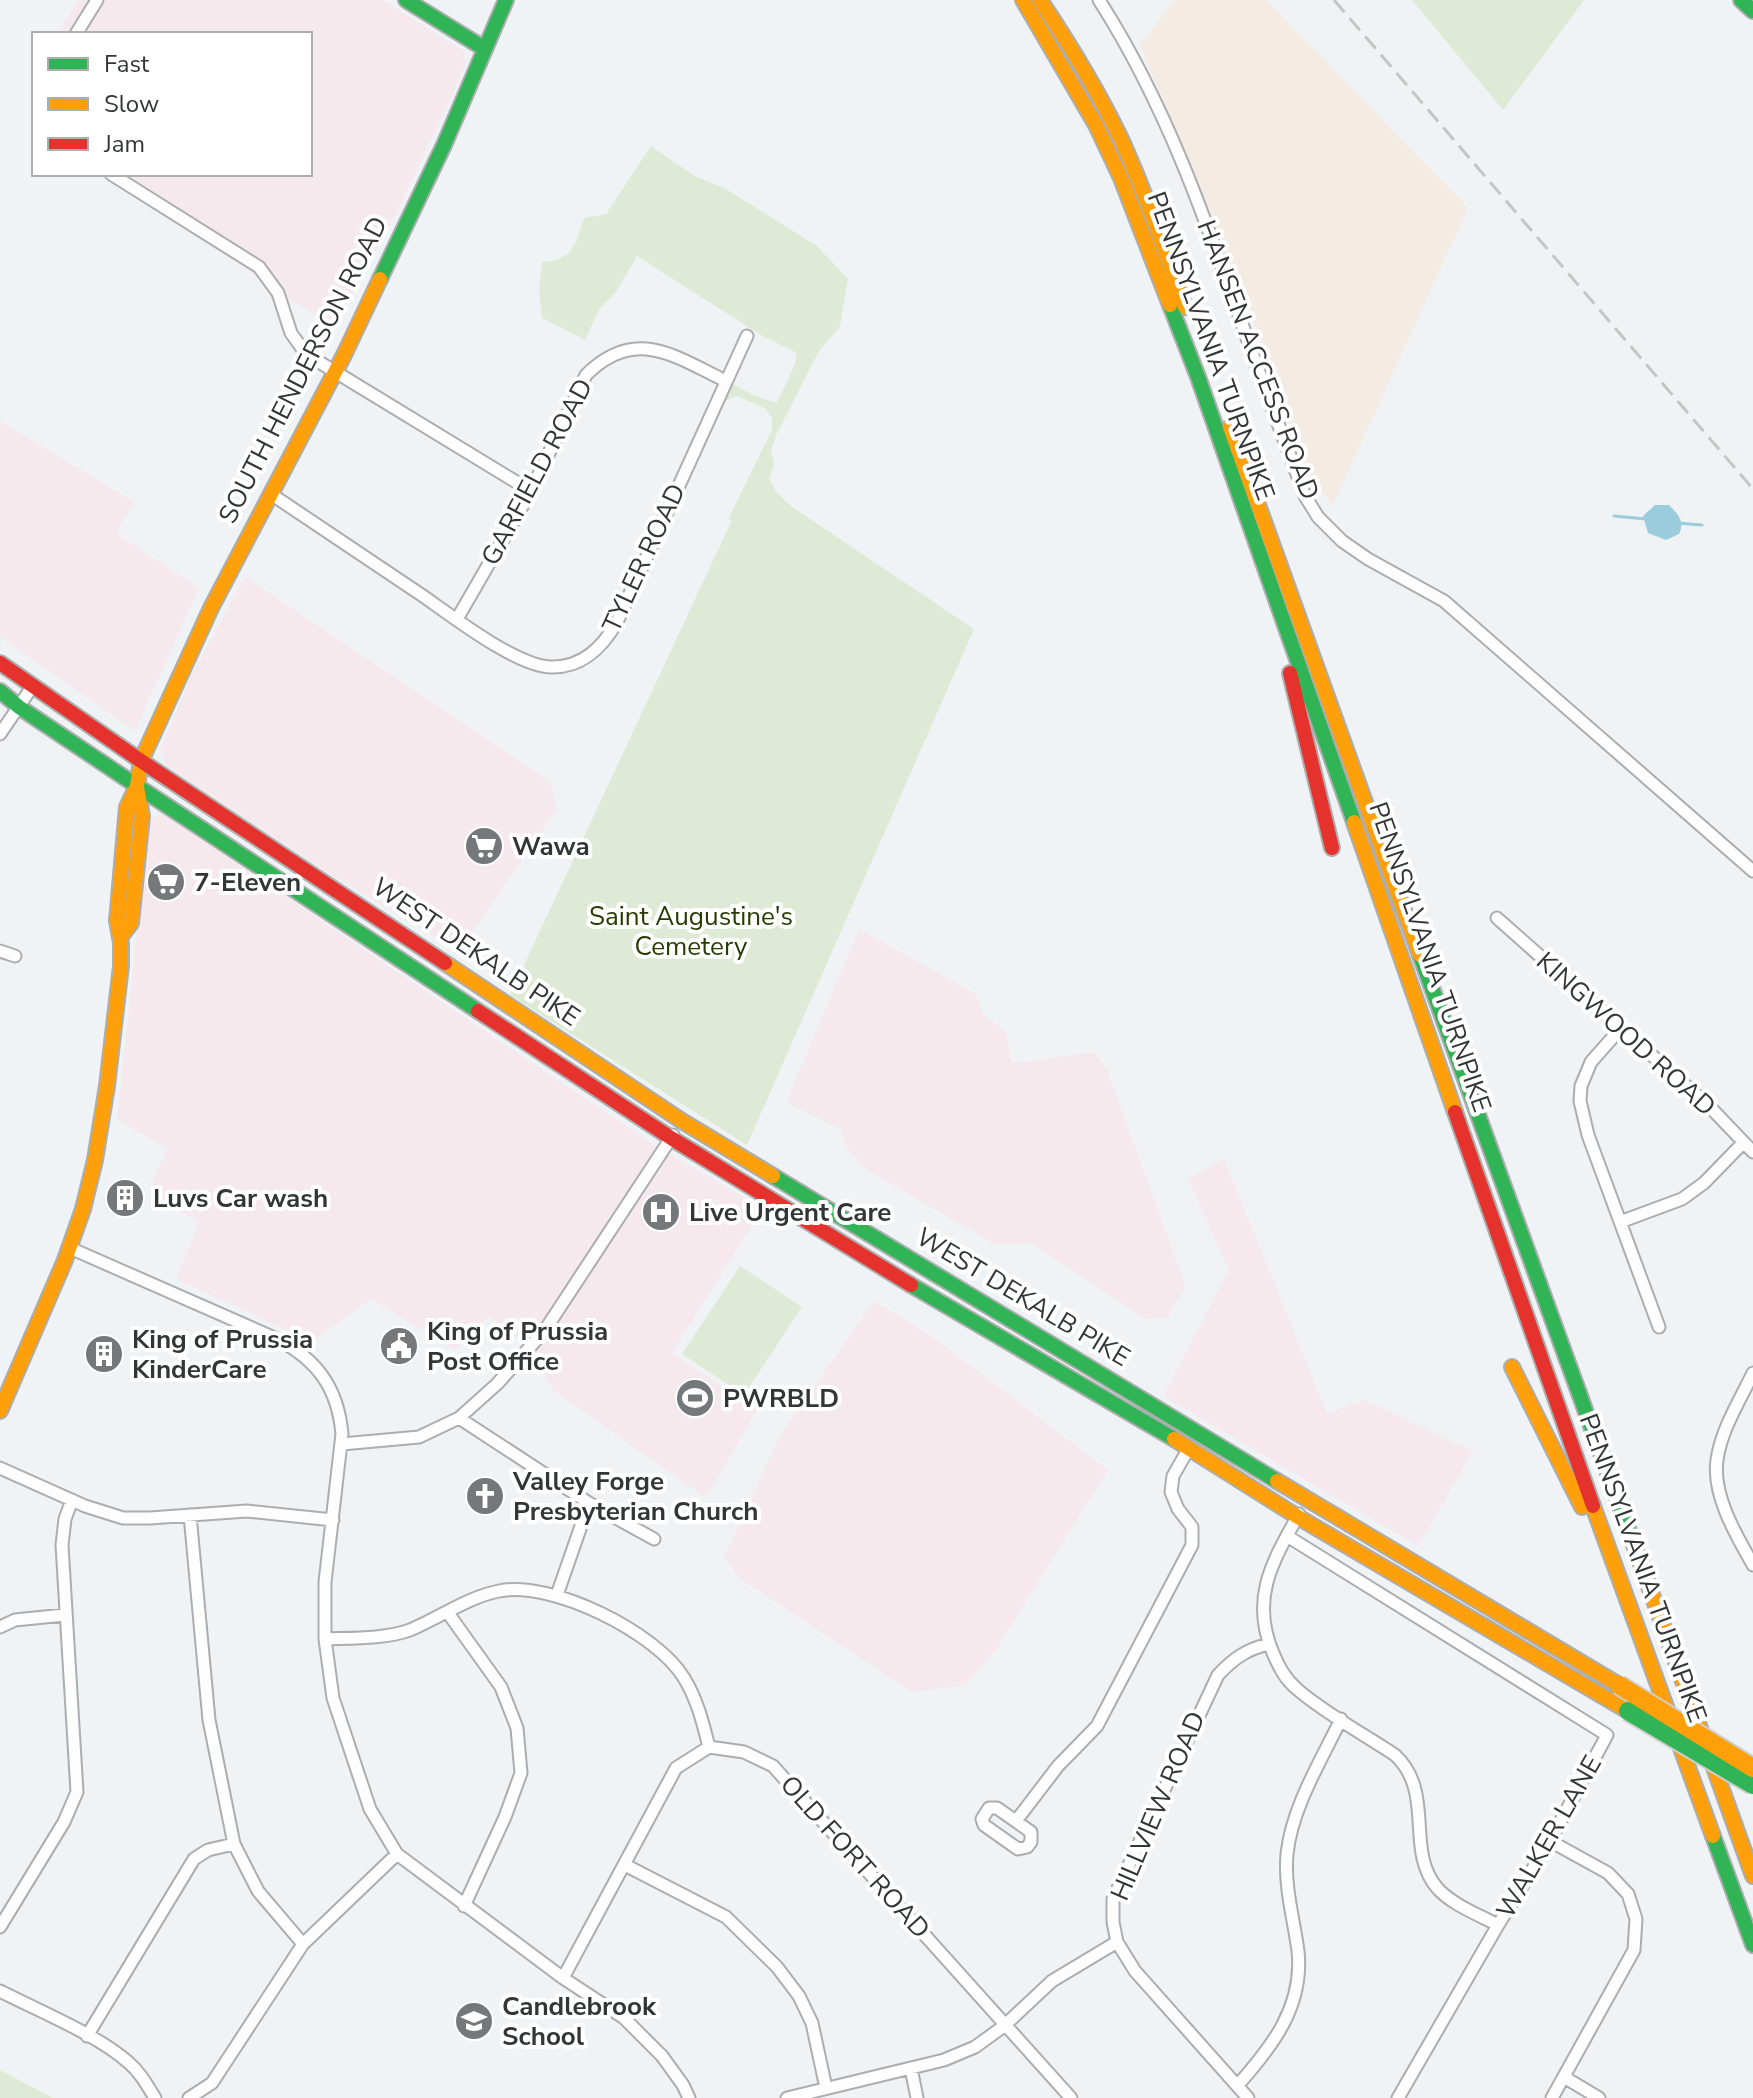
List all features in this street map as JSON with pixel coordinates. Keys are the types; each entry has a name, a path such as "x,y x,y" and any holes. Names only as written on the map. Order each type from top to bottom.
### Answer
{"main road":[{"path":"406,0 485,49"},
{"name":"SOUTH HENDERSON ROAD","path":"0,1411 70,1248 94,1167 108,1081 122,935 117,921 127,807 137,786 141,761 211,608 336,371 444,145 506,0"},
{"name":"PENNSYLVANIA TURNPIKE","path":"1023,0 1096,125 1121,178 1198,377 1632,1616 1753,1945"},
{"name":"PENNSYLVANIA TURNPIKE","path":"1040,0 1098,95 1142,188 1753,1876"},
{"path":"1741,0 1753,11"},
{"path":"1267,576 1332,848"},
{"name":"WEST DEKALB PIKE","path":"0,663 141,761 682,1121 1753,1768"},
{"name":"WEST DEKALB PIKE","path":"0,691 137,786 671,1138 974,1323 1189,1448 1298,1517 1753,1785"},
{"path":"364,935 423,962 441,961"},
{"path":"420,973 481,988"},
{"path":"1512,1367 1632,1616"}],"street":[{"path":"77,32 97,0"},
{"name":"HANSEN ACCESS ROAD","path":"1099,0 1154,97 1186,169 1305,496 1318,517 1342,541 1368,559 1444,601 1753,871"},
{"path":"114,176 259,267 278,293 291,333 306,354 531,491"},
{"name":"TYLER ROAD","path":"271,494 521,659 551,667 569,665 598,649 617,622 747,336"},
{"name":"GARFIELD ROAD","path":"457,619 531,491 586,375 611,354 643,348 661,351 726,381"},
{"path":"0,734 32,687"},
{"name":"KINGWOOD ROAD","path":"1497,918 1709,1106 1753,1152"},
{"path":"0,951 15,956"},
{"path":"1621,1028 1591,1062 1581,1086 1580,1101 1588,1135 1659,1327"},
{"path":"342,1444 419,1437 459,1418 497,1384 545,1330 682,1121"},
{"path":"1620,1222 1682,1199 1704,1183 1743,1143"},
{"path":"70,1248 277,1339 317,1367 330,1386 339,1410 342,1444 325,1582 325,1639 333,1698 370,1809 397,1854 563,1978 624,2018 662,2056 689,2098"},
{"path":"1753,1373 1722,1438 1716,1464 1721,1495 1753,1565"},
{"path":"459,1418 589,1503 654,1539"},
{"path":"1016,1821 1058,1766 1097,1726 1192,1545 1192,1527 1178,1509 1171,1492 1173,1476 1189,1448"},
{"path":"0,1468 72,1500 123,1518 247,1511 333,1520"},
{"path":"0,1927 64,1822 77,1792 62,1545 65,1519 72,1500"},
{"path":"1308,1500 1271,1568 1264,1589 1262,1619 1269,1644 1282,1673 1297,1689 1406,1765 1418,1799 1423,1858 1429,1876 1440,1891 1498,1925"},
{"path":"557,1595 589,1503"},
{"path":"190,1515 209,1720 234,1844 258,1891 303,1944"},
{"name":"WALKER LANE","path":"1287,1536 1607,1735 1550,1841 1398,2098"},
{"path":"325,1639 406,1631 500,1590 527,1590 557,1595 600,1612 660,1652 683,1676 698,1707 709,1747 676,1768 563,1978"},
{"path":"448,1613 501,1687 517,1728 521,1773 505,1817 464,1906"},
{"path":"0,1627 15,1620 64,1615"},
{"name":"HILLVIEW ROAD","path":"1248,2098 1135,1971 1117,1942 1113,1899 1218,1675 1234,1658 1269,1644"},
{"path":"1237,2086 1272,2046 1289,2014 1299,1956 1288,1887 1290,1834 1341,1719"},
{"name":"OLD FORT ROAD","path":"709,1747 744,1752 773,1766 1071,2098"},
{"path":"1550,1841 1608,1873 1628,1894 1636,1919 1634,1950 1552,2098"},
{"path":"87,2036 194,1859 208,1850 234,1844"},
{"path":"189,2098 212,2083 303,1944 397,1854"},
{"path":"625,1865 726,1917 777,1967 799,1996 812,2023 826,2088"},
{"path":"787,2098 944,2060 975,2047 1004,2026 1052,1981 1117,1942"},
{"path":"0,1991 87,2036 127,2061 155,2098"},
{"path":"911,2068 917,2098"},
{"path":"1564,2077 1599,2098"}],"shaded area":[{"path":"79,0 383,0 464,51 465,67 395,216 335,326 278,293 244,267 102,176 312,176 312,32 60,32"},
{"path":"1174,0 1266,0 1468,208 1333,505 1307,477 1257,328 1140,45"},
{"path":"0,421 134,502 116,534 199,588 135,731 0,637"},
{"path":"245,577 551,782 557,809 459,952 330,874 168,767 160,750 190,678"},
{"path":"163,814 657,1147 763,1208 672,1353 757,1410 706,1498 553,1390 527,1345 489,1316 455,1350 371,1299 312,1342 176,1279 199,1222 150,1193 155,1174 168,1149 117,1120 148,824 155,816"},
{"path":"859,929 976,994 983,1014 1006,1032 1012,1063 1095,1052 1107,1069 1186,1287 1167,1318 1145,1319 1032,1244 994,1244 867,1170 846,1148 842,1130 786,1102"},
{"path":"1224,1159 1327,1413 1365,1400 1473,1451 1418,1546 1163,1396 1229,1270 1188,1179"},
{"path":"874,1301 928,1334 1108,1470 997,1648 965,1686 911,1692 741,1579 724,1558 780,1435"}],"green space":[{"path":"1412,0 1584,0 1503,110"},
{"name":"Saint Augustine's Cemetery","path":"651,146 695,176 726,189 817,246 848,279 840,327 819,351 776,435 771,451 774,464 769,479 776,492 791,506 974,629 747,1145 510,995 732,520 728,519 772,430 772,418 766,409 737,396 725,401 733,384 777,403 797,353 759,334 637,256 616,292 599,309 585,340 542,318 539,290 542,262 561,258 572,249 584,218 606,214"},
{"path":"740,1266 802,1307 744,1395 682,1354"},
{"path":"0,2070 53,2098 0,2098"}],"water":[{"path":"1655,505 1669,505 1680,518 1679,534 1666,540 1648,533 1643,516"}],"waterway":[{"path":"1614,516 1646,519"},
{"path":"1677,523 1702,525"}],"railway":[{"path":"1334,0 1753,489"}],"traffic: fast":[{"path":"406,0 485,49"},
{"path":"380,279 444,145 506,0"},
{"path":"1741,0 1753,11"},
{"path":"1170,305 1354,822"},
{"path":"0,691 137,786 478,1011"},
{"path":"1420,955 1632,1539"},
{"path":"773,1176 1277,1481"},
{"path":"911,1285 1174,1439"},
{"path":"1628,1711 1753,1785"},
{"path":"1713,1836 1753,1945"}],"traffic: slow":[{"path":"1023,0 1096,125 1121,178 1170,305"},
{"path":"1040,0 1083,68 1121,139 1185,307"},
{"path":"137,786 141,761 211,608 344,355 380,279"},
{"path":"1230,427 1420,955"},
{"path":"0,1411 65,1260 83,1209 95,1160 121,966 117,921 127,807 137,786"},
{"path":"122,935 131,923 142,816 137,787"},
{"path":"1354,822 1455,1112"},
{"path":"445,963 682,1121 773,1176"},
{"path":"1512,1367 1582,1507"},
{"path":"1174,1439 1298,1517 1628,1711"},
{"path":"1277,1481 1619,1685"},
{"path":"1593,1506 1713,1836"},
{"path":"1632,1539 1753,1876"},
{"path":"1619,1685 1753,1768"}],"traffic: jam":[{"path":"0,663 141,761 445,963"},
{"path":"1290,673 1332,848"},
{"path":"478,1011 671,1138 911,1285"},
{"path":"1455,1112 1593,1506"}],"place":[{"name":"Wawa","path":"484,846"},
{"name":"7-Eleven","path":"166,882"},
{"name":"Luvs Car wash","path":"125,1198"},
{"name":"Live Urgent Care","path":"661,1212"},
{"name":"King of Prussia Post Office","path":"399,1346"},
{"name":"King of Prussia KinderCare","path":"104,1354"},
{"name":"PWRBLD","path":"695,1398"},
{"name":"Valley Forge Presbyterian Church","path":"485,1496"},
{"name":"Candlebrook School","path":"474,2021"}]}
